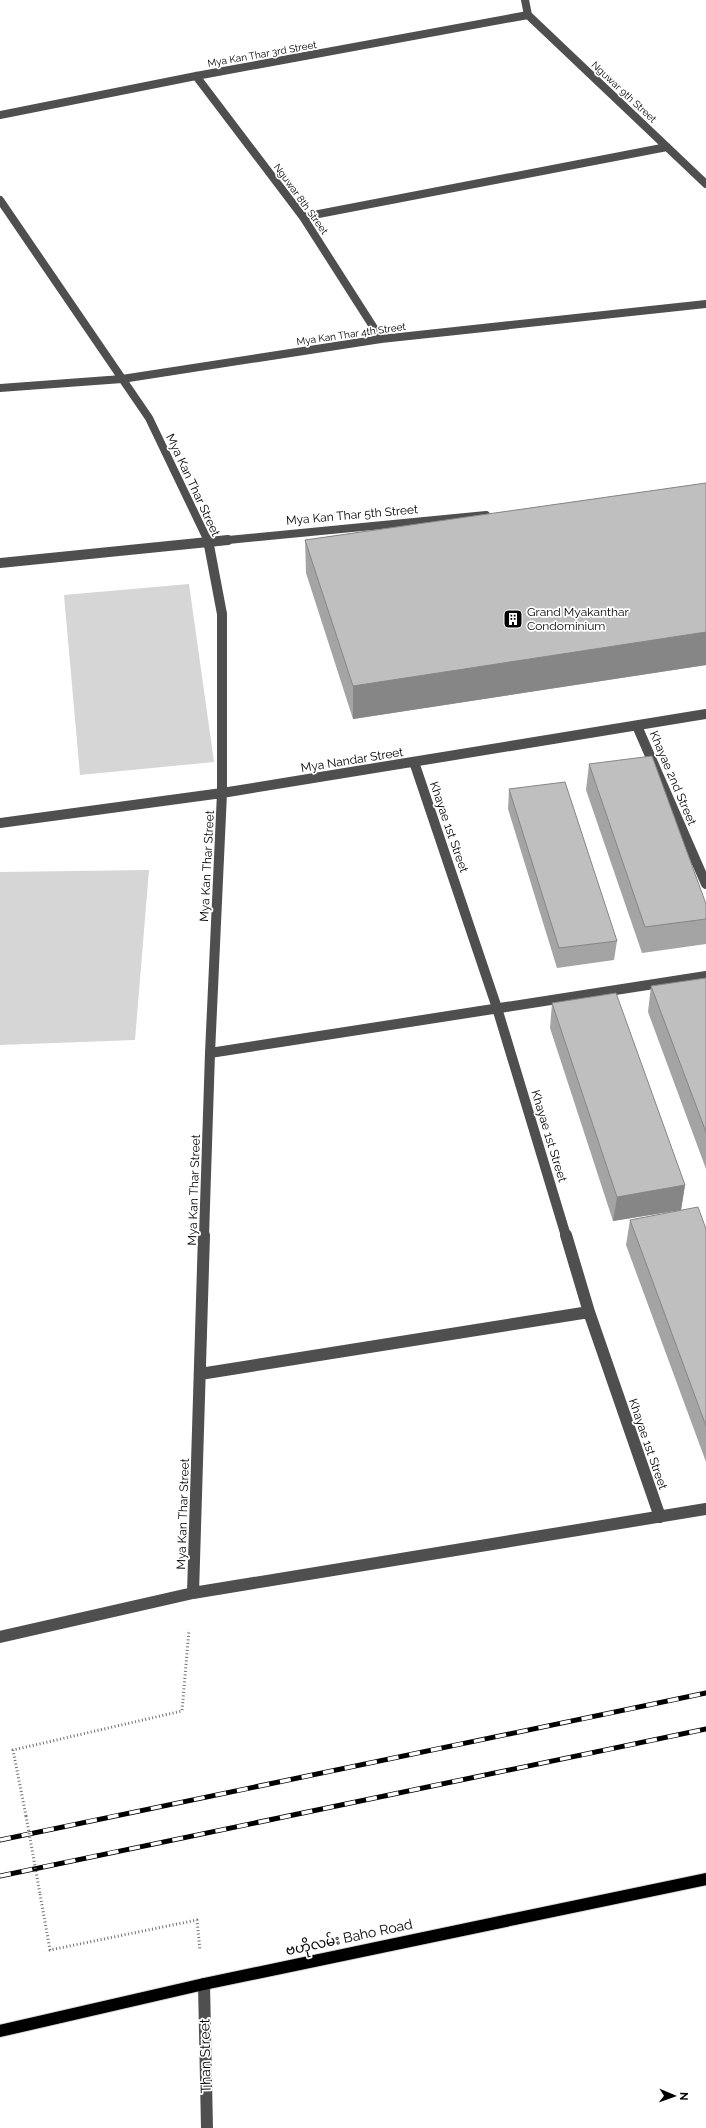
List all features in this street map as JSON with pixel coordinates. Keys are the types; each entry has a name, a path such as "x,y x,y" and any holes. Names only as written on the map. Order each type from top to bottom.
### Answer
{"main road":[{"name":"ဗဟိုလမ်း Baho Road","path":"0,2031 204,1984 706,1879"}],"street":[{"path":"525,0 528,15"},
{"name":"Mya Kan Thar 3rd Street","path":"0,115 196,76 528,15"},
{"name":"Nguwar 9th Street","path":"528,15 706,184"},
{"name":"Nguwar 8th Street","path":"196,76 303,217 381,339"},
{"path":"303,217 667,147"},
{"name":"Mya Kan Thar Street","path":"0,200 149,418 208,541 222,614 222,793 210,1053 192,1593"},
{"name":"Mya Kan Thar 4th Street","path":"0,388 122,379 381,339 706,304"},
{"name":"Mya Kan Thar 5th Street","path":"0,563 208,541 492,514"},
{"name":"Mya Nandar Street","path":"0,823 222,793 706,714"},
{"name":"Khayae 2nd Street","path":"637,726 706,884"},
{"name":"Khayae 1st Street","path":"414,762 497,1008 589,1312 660,1517"},
{"path":"210,1053 706,976"},
{"path":"200,1374 589,1312"},
{"path":"0,1637 192,1593 706,1510"},
{"name":"Than Street","path":"204,1984 207,2128"}],"path":[{"path":"192,1593 182,1711 13,1750 50,1950 197,1920 204,1984"}],"shaded area":[{"path":"189,584 214,762 80,775 64,595"},
{"path":"149,870 135,1040 0,1045 0,872"}],"building":[{"name":"Grand Myakanthar Condominium","path":"706,483 706,632 353,686 305,540"},
{"path":"652,756 706,904 706,919 645,927 589,764"},
{"path":"565,782 617,941 559,948 509,789"},
{"path":"706,978 706,1132 651,986"},
{"path":"616,993 685,1185 617,1197 552,1003"},
{"path":"698,1207 706,1229 706,1426 630,1220"}],"railway":[{"path":"0,1840 706,1693"},
{"path":"0,1876 706,1729"}],"place":[{"name":"Grand Myakanthar Condominium","path":"513,619"}]}
